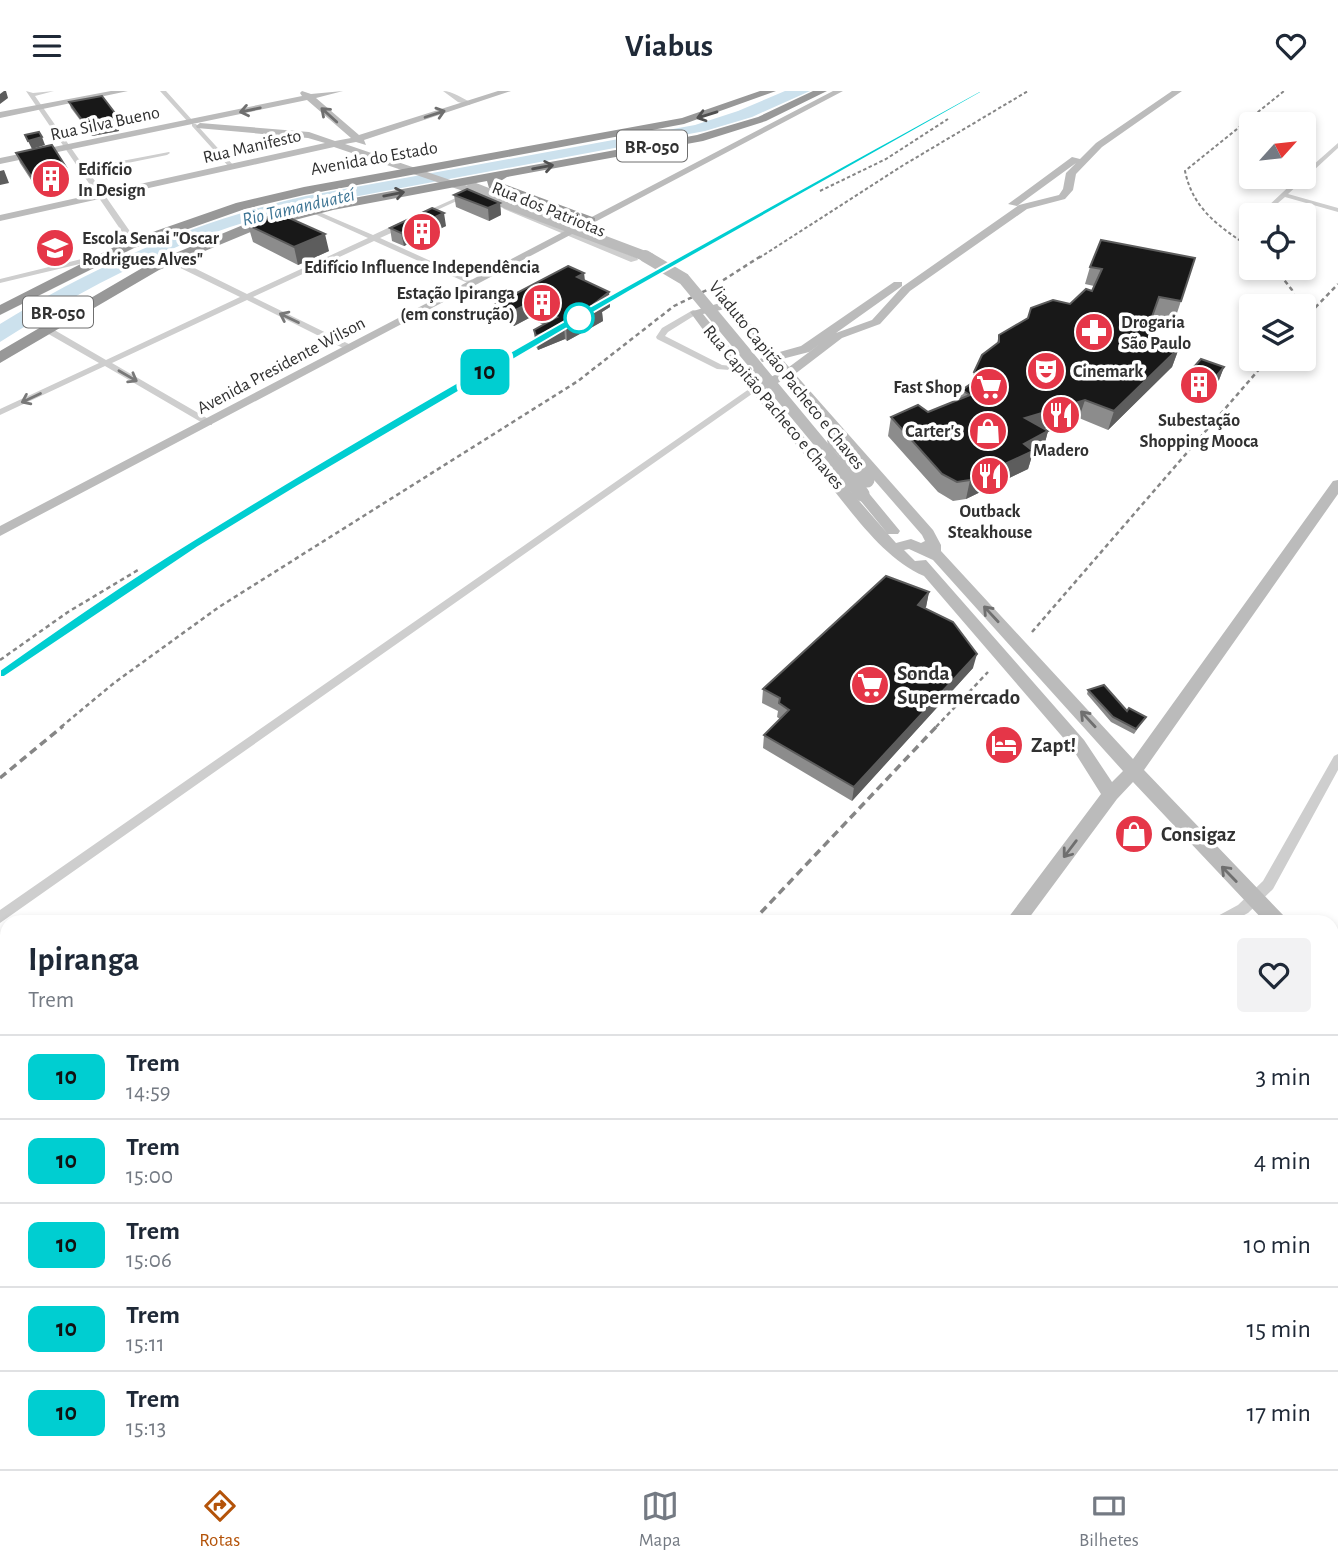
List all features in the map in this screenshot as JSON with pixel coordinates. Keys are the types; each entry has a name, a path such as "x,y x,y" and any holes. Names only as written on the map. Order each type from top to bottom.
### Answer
{"highway":[{"name":"Avenida do Estado","path":"0,310 134,243 266,199 412,165 467,161 684,121 771,91"},
{"name":"Avenida do Estado","path":"0,345 116,278 167,255 248,228 310,211 419,189 473,185 503,174 716,133 762,118 822,91"},
{"path":"467,161 462,170 473,185"},
{"path":"412,165 421,181 419,189"},
{"path":"503,174 494,179 493,185 590,222"},
{"name":"Avenida do Estado","path":"0,358 169,259 209,242"}],"main road":[{"path":"0,115 124,91"},
{"path":"211,123 305,94 339,91"},
{"name":"Rua Manifesto","path":"0,218 356,139 373,139 507,91"},
{"name":"Avenida Presidente Wilson","path":"0,533 839,91"},
{"path":"739,369 773,356 805,349 1068,164 1178,91"},
{"name":"Rua dos Patriotas","path":"305,94 356,139 412,165"},
{"name":"Rua Silva Bueno","path":"0,161 192,123 211,123"},
{"name":"Rua dos Patriotas","path":"211,123 292,132 473,185"},
{"path":"1065,195 1071,173 1100,145"},
{"name":"Viaduto Capitão Pacheco e Chaves","path":"473,185 637,246 685,272 704,289 864,489"},
{"path":"1036,189 1053,188 1065,195"},
{"path":"755,389 789,373 834,337 876,322 906,289 1023,207 1065,195"},
{"name":"Rua Capitão Pacheco e Chaves","path":"898,546 876,530 755,389 696,312 727,305 928,533 937,555"},
{"path":"857,313 860,321 876,322"},
{"path":"1020,915 1111,795 1135,769 1338,484"},
{"path":"864,489 876,530"},
{"name":"Rua Capitão Pacheco e Chaves","path":"864,489 898,546 914,567 928,572 1078,744 1111,795"},
{"name":"Rua Capitão Pacheco e Chaves","path":"864,489 937,555 1270,915"},
{"path":"898,546 921,546 937,555"},
{"path":"1011,667 1026,669 1037,664"},
{"path":"1078,744 1108,768 1118,771 1135,769"}],"street":[{"path":"30,93 51,91"},
{"path":"163,91 232,167"},
{"path":"446,91 460,101 469,103"},
{"path":"30,93 134,243"},
{"path":"1316,165 1338,145"},
{"path":"83,170 167,153"},
{"path":"0,412 374,237 473,185"},
{"name":"Rua dos Patriotas","path":"473,185 568,233 634,260"},
{"path":"1275,203 1290,189"},
{"path":"1284,195 1338,210"},
{"path":"310,211 475,283"},
{"path":"0,281 110,254"},
{"path":"169,259 350,348"},
{"path":"696,312 662,332 660,337 720,367 739,369"},
{"path":"48,330 209,423"},
{"path":"4,915 755,389"},
{"path":"1229,915 1268,885 1338,759"}],"water":[{"name":"Rio Tamanduateí","path":"785,91 810,91 752,117 705,131 311,205 227,228 112,277 0,342 0,324 36,303 147,247 225,218 306,196 695,125"}],"building":[{"path":"102,96 121,121 115,123 117,125 90,131 69,102"},
{"path":"39,132 42,137 28,141 25,135"},
{"path":"52,145 66,167 31,176 16,153"},
{"path":"467,189 500,203 488,208 454,195"},
{"path":"432,208 444,213 401,233 390,228"},
{"path":"278,213 325,234 294,247 248,225"},
{"path":"1101,240 1195,258 1181,301 1159,297 1148,328 1154,330 1151,339 1179,348 1114,411 1085,400 1025,418 1048,431 1024,444 1033,451 970,480 957,482 942,474 891,417 918,405 928,412 970,395 962,390 982,376 974,372 982,355 999,342 999,335 1028,318 1031,308 1053,300 1070,304 1086,289 1092,291 1102,269 1090,267"},
{"path":"568,266 584,273 577,277 609,292 594,304 602,307 566,326 536,336 534,330 557,317 527,304 512,312 496,304"},
{"path":"1201,359 1224,367 1209,385 1185,377"},
{"name":"Sonda Supermercado","path":"886,576 929,592 918,605 953,622 977,654 854,787 764,735 789,710 779,703 780,698 763,689"},
{"path":"1104,685 1127,711 1129,708 1146,717 1136,729 1113,717 1088,690"}],"railway":[{"path":"685,258 981,91"},
{"path":"759,258 902,166 1028,91"},
{"path":"1239,239 1201,207 1194,197 1185,171 1284,91"},
{"path":"820,191 886,159 948,119"},
{"path":"594,309 688,256"},
{"path":"61,727 114,683 219,607 578,381 674,306 711,288 761,256"},
{"path":"1284,280 1293,294"},
{"path":"1316,307 1338,284"},
{"path":"0,674 66,627 202,538 552,334"},
{"path":"1032,632 1258,371"},
{"path":"0,660 68,612 138,570"},
{"path":"936,727 988,672"},
{"path":"0,778 63,726"},
{"path":"759,915 937,726"}],"train":[{"name":"10","path":"0,674 38,645 194,544 295,483 627,290 981,91"}],"place":[{"name":"Edifício In Design","path":"51,179"},
{"name":"Edifício Influence Independência","path":"422,232"},
{"name":"Escola Senai \"Oscar Rodrigues Alves\"","path":"55,248"},
{"name":"Estação Ipiranga (em construção)","path":"542,303"},
{"name":"Drogaria São Paulo","path":"1094,332"},
{"name":"Cinemark","path":"1046,371"},
{"name":"Subestação Shopping Mooca","path":"1199,385"},
{"name":"Fast Shop","path":"989,387"},
{"name":"Madero","path":"1061,415"},
{"name":"Carter's","path":"988,431"},
{"name":"Outback Steakhouse","path":"990,476"},
{"name":"Sonda Supermercado","path":"870,685"},
{"name":"Zapt!","path":"1004,745"},
{"name":"Consigaz","path":"1134,834"}]}
